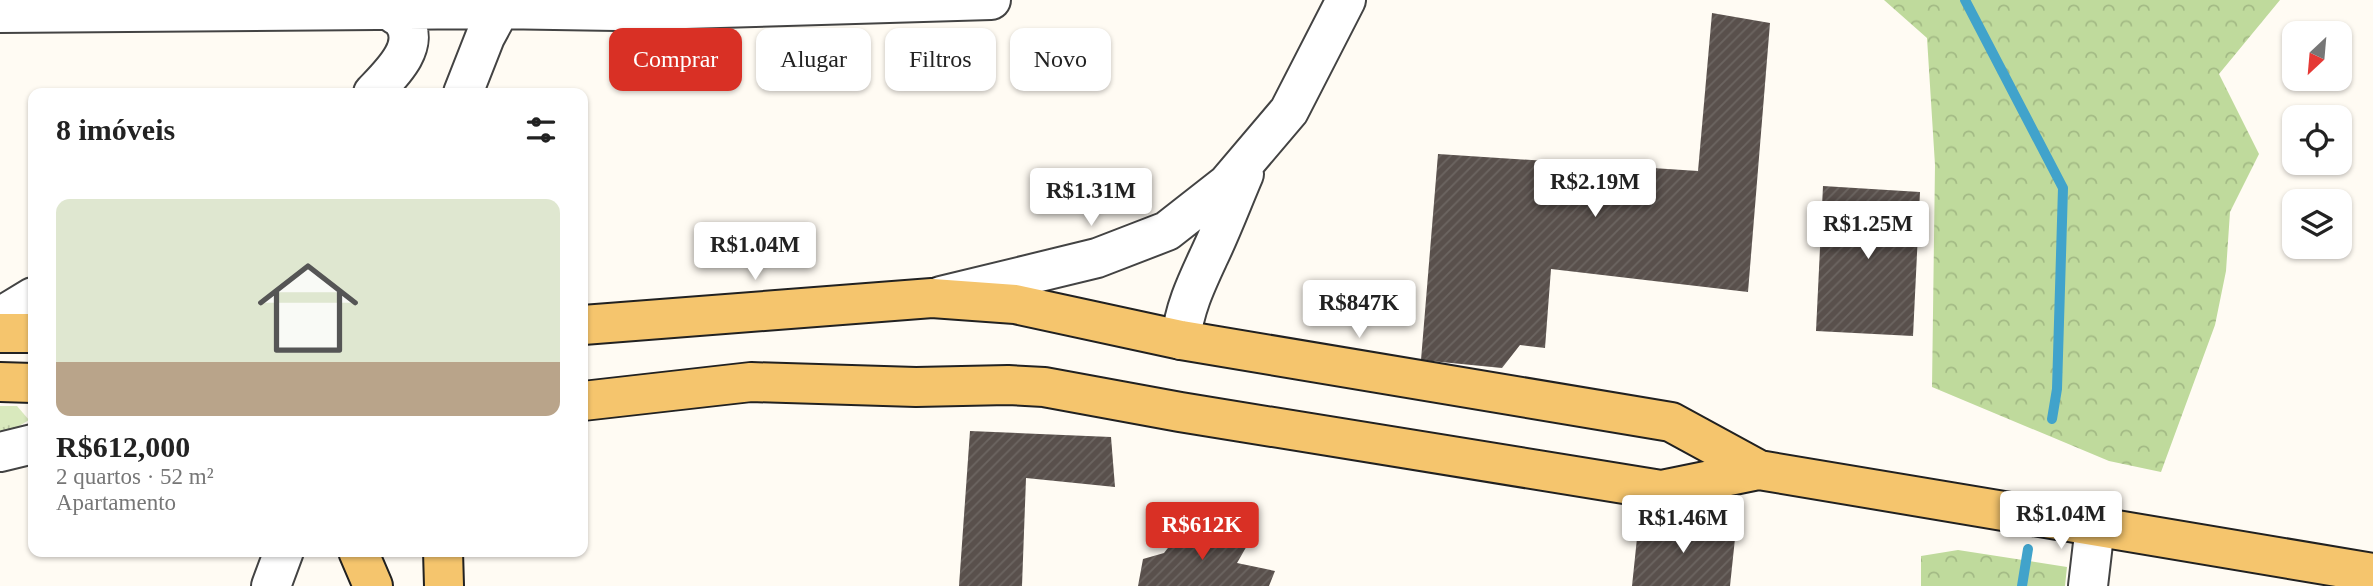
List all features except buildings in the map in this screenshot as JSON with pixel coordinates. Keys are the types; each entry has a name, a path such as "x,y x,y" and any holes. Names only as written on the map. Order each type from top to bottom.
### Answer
{"main road":[{"path":"588,325 932,298 1015,304 1181,340 1671,422 1759,470 2095,526 2369,577"},
{"path":"0,333 28,334"},
{"path":"0,382 28,383"},
{"path":"588,400 751,383 916,387 1008,384 1044,387 1180,412 1661,490 1759,470"},
{"path":"361,557 373,586"},
{"path":"443,557 444,586"}],"street":[{"path":"0,13 390,10 502,5 617,11 991,0"},
{"path":"932,298 1097,258 1167,231 1227,184 1289,111 1346,0"},
{"path":"465,88 479,49 502,5"},
{"path":"378,88 397,68 405,52 409,34 403,20 390,10"},
{"path":"1181,340 1183,321 1192,290 1253,153"},
{"path":"0,317 28,300"},
{"path":"0,452 28,445"},
{"path":"2088,586 2095,526"},
{"path":"271,586 282,557"}],"green space":[{"path":"1884,0 2280,0 2219,74 2259,154 2230,212 2226,271 2215,325 2161,472 2109,461 1932,387 1935,165 1927,38"},
{"path":"0,406 17,406 28,421 11,431 0,433"},
{"path":"1958,550 2067,567 2065,586 1921,586 1921,556"}],"waterway":[{"path":"1965,0 2063,188 2057,389 2052,419"},
{"path":"2022,586 2028,549"}]}
